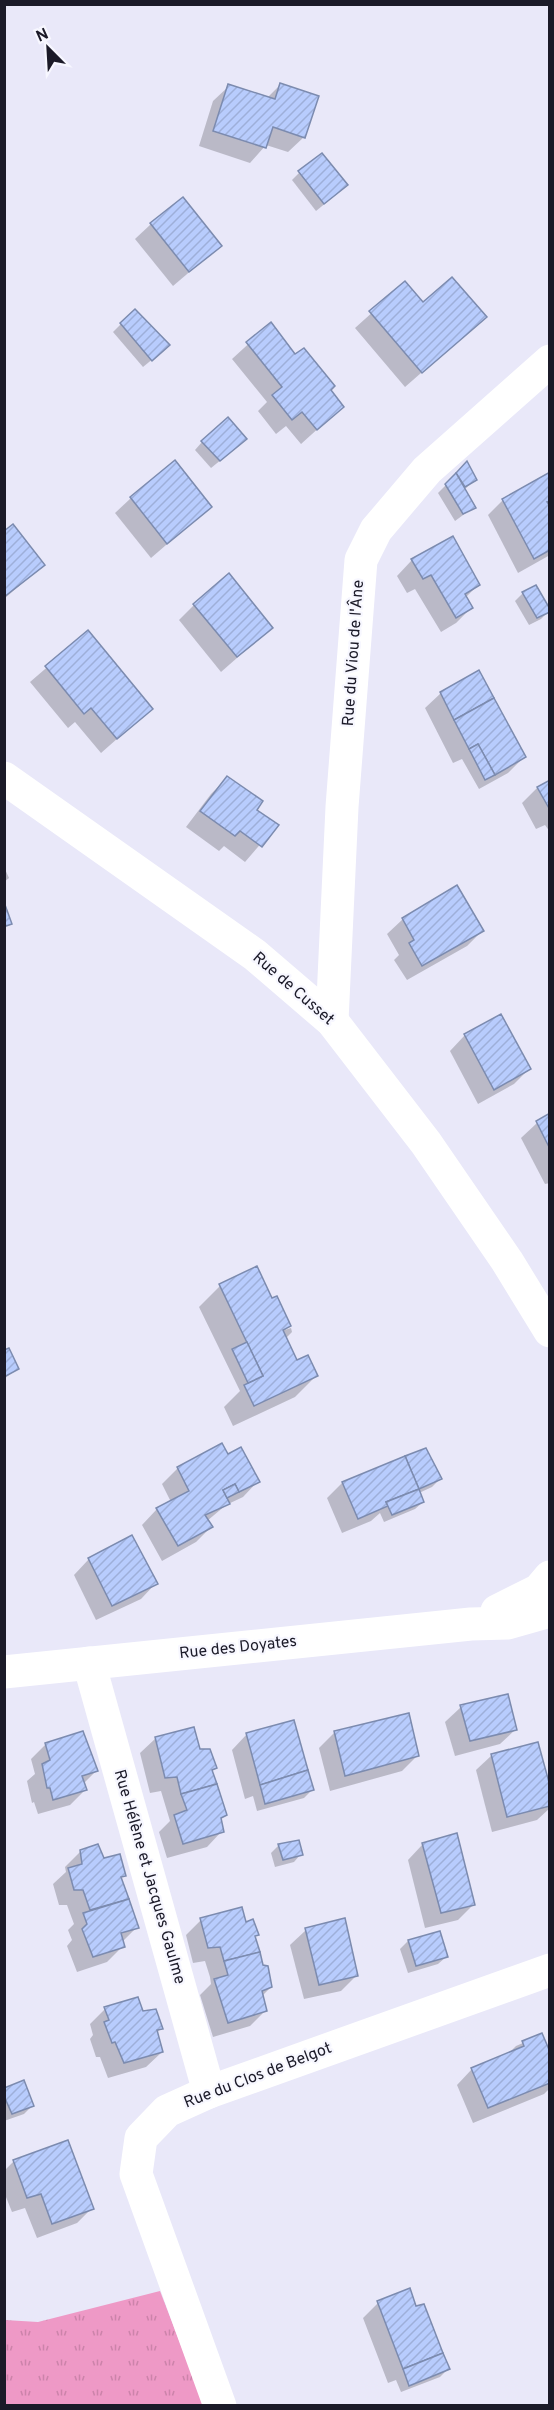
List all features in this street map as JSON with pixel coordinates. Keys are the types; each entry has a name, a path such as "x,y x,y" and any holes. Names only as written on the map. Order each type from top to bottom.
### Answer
{"street":[{"name":"Rue du Viou de l'Âne","path":"332,1021 342,807 361,560 376,530 427,470 549,361"},
{"name":"Rue de Cusset","path":"4,778 255,955 332,1021 426,1143 507,1261 549,1331"},
{"name":"Rue des Doyates","path":"471,1624 539,1590 549,1577"},
{"name":"Rue des Doyates","path":"4,1672 471,1624 508,1623 549,1611"},
{"name":"Rue Hélène et Jacques Gaulme","path":"89,1663 209,2092"},
{"name":"Rue du Clos de Belgot","path":"220,2406 136,2174 141,2138 167,2111 209,2092 549,1970"}],"green space":[{"path":"160,2291 204,2405 5,2406 5,2320 38,2322"}],"building":[{"path":"280,83 319,96 305,138 273,127 266,148 213,131 228,84 275,99"},
{"path":"322,153 348,185 324,204 298,171"},
{"path":"183,197 222,246 189,272 150,223"},
{"path":"452,277 487,317 422,373 369,311 405,281 423,302"},
{"path":"135,309 170,345 152,361 120,323"},
{"path":"271,322 295,354 304,348 335,386 331,390 344,407 317,430 302,412 292,420 272,395 282,387 246,342"},
{"path":"228,417 247,439 220,461 201,441"},
{"path":"175,460 212,507 167,544 130,497"},
{"path":"467,461 477,480 465,487 456,473"},
{"path":"550,472 550,501 547,502 550,506 550,550 534,559 502,499"},
{"path":"456,473 476,508 463,514 445,484"},
{"path":"13,524 45,565 4,597 4,531"},
{"path":"453,536 480,585 465,594 473,608 456,618 431,575 423,579 411,559"},
{"path":"229,573 273,628 237,657 193,604"},
{"path":"536,585 550,609 550,612 537,618 522,592"},
{"path":"88,630 153,709 117,739 91,708 84,714 45,666"},
{"path":"479,670 494,698 454,720 440,692"},
{"path":"494,698 526,757 495,775 478,744 469,749 454,720"},
{"path":"478,744 495,775 485,780 469,749"},
{"path":"227,776 263,801 257,810 279,825 262,847 240,831 235,836 200,811"},
{"path":"550,780 550,810 537,787"},
{"path":"457,885 484,931 422,966 409,943 414,940 402,918"},
{"path":"4,902 12,924 6,926 4,921"},
{"path":"501,1014 531,1069 494,1090 464,1034"},
{"path":"550,1113 550,1149 536,1121"},
{"path":"257,1266 272,1298 277,1296 291,1326 283,1330 297,1360 308,1355 318,1376 254,1406 244,1385 263,1376 219,1284"},
{"path":"247,1342 263,1376 248,1383 232,1349"},
{"path":"9,1348 19,1369 4,1377 4,1350"},
{"path":"222,1443 228,1454 241,1447 260,1482 239,1492 235,1484 223,1490 230,1504 205,1515 213,1527 178,1546 156,1508 189,1491 177,1467"},
{"path":"426,1448 442,1479 419,1489 405,1456"},
{"path":"405,1456 419,1489 386,1502 388,1506 358,1519 342,1482"},
{"path":"235,1484 239,1492 227,1498 223,1490"},
{"path":"419,1489 424,1502 392,1515 386,1502"},
{"path":"132,1535 158,1584 112,1606 88,1558"},
{"path":"508,1694 517,1730 470,1741 460,1705"},
{"path":"409,1713 419,1756 345,1776 334,1731"},
{"path":"294,1720 308,1770 260,1785 246,1733"},
{"path":"194,1727 200,1749 210,1749 217,1768 212,1770 217,1784 181,1794 177,1777 165,1778 155,1737"},
{"path":"83,1731 98,1771 82,1776 87,1790 53,1800 50,1788 47,1788 42,1764 50,1760 45,1743"},
{"path":"538,1742 550,1786 550,1806 507,1817 491,1754"},
{"path":"308,1770 314,1790 265,1804 260,1785"},
{"path":"217,1784 227,1815 221,1818 224,1832 183,1844 174,1815 187,1810 181,1794"},
{"path":"457,1833 475,1905 441,1913 422,1843"},
{"path":"299,1840 303,1855 283,1860 278,1844"},
{"path":"98,1844 104,1858 120,1854 126,1876 121,1877 129,1899 90,1910 83,1890 74,1890 68,1868 82,1864 80,1850"},
{"path":"129,1899 139,1928 121,1933 125,1947 93,1957 82,1929 87,1924 83,1913"},
{"path":"242,1907 246,1922 253,1919 259,1935 255,1936 260,1952 224,1961 220,1947 208,1948 200,1918"},
{"path":"345,1918 358,1976 319,1985 305,1928"},
{"path":"440,1931 448,1957 416,1966 408,1940"},
{"path":"260,1952 263,1965 268,1966 272,1987 262,1991 267,2011 228,2023 214,1979 228,1975 224,1961"},
{"path":"138,1997 143,2011 156,2009 163,2029 157,2030 163,2052 124,2063 115,2042 112,2043 104,2022 109,2020 104,2007"},
{"path":"542,2033 550,2052 550,2083 488,2108 471,2068 524,2046 522,2041"},
{"path":"24,2080 34,2106 12,2114 4,2096 4,2088"},
{"path":"68,2140 94,2209 52,2224 41,2194 27,2198 13,2160"},
{"path":"410,2288 416,2306 424,2304 443,2353 403,2369 377,2301"},
{"path":"443,2353 450,2369 409,2386 403,2369"}]}
